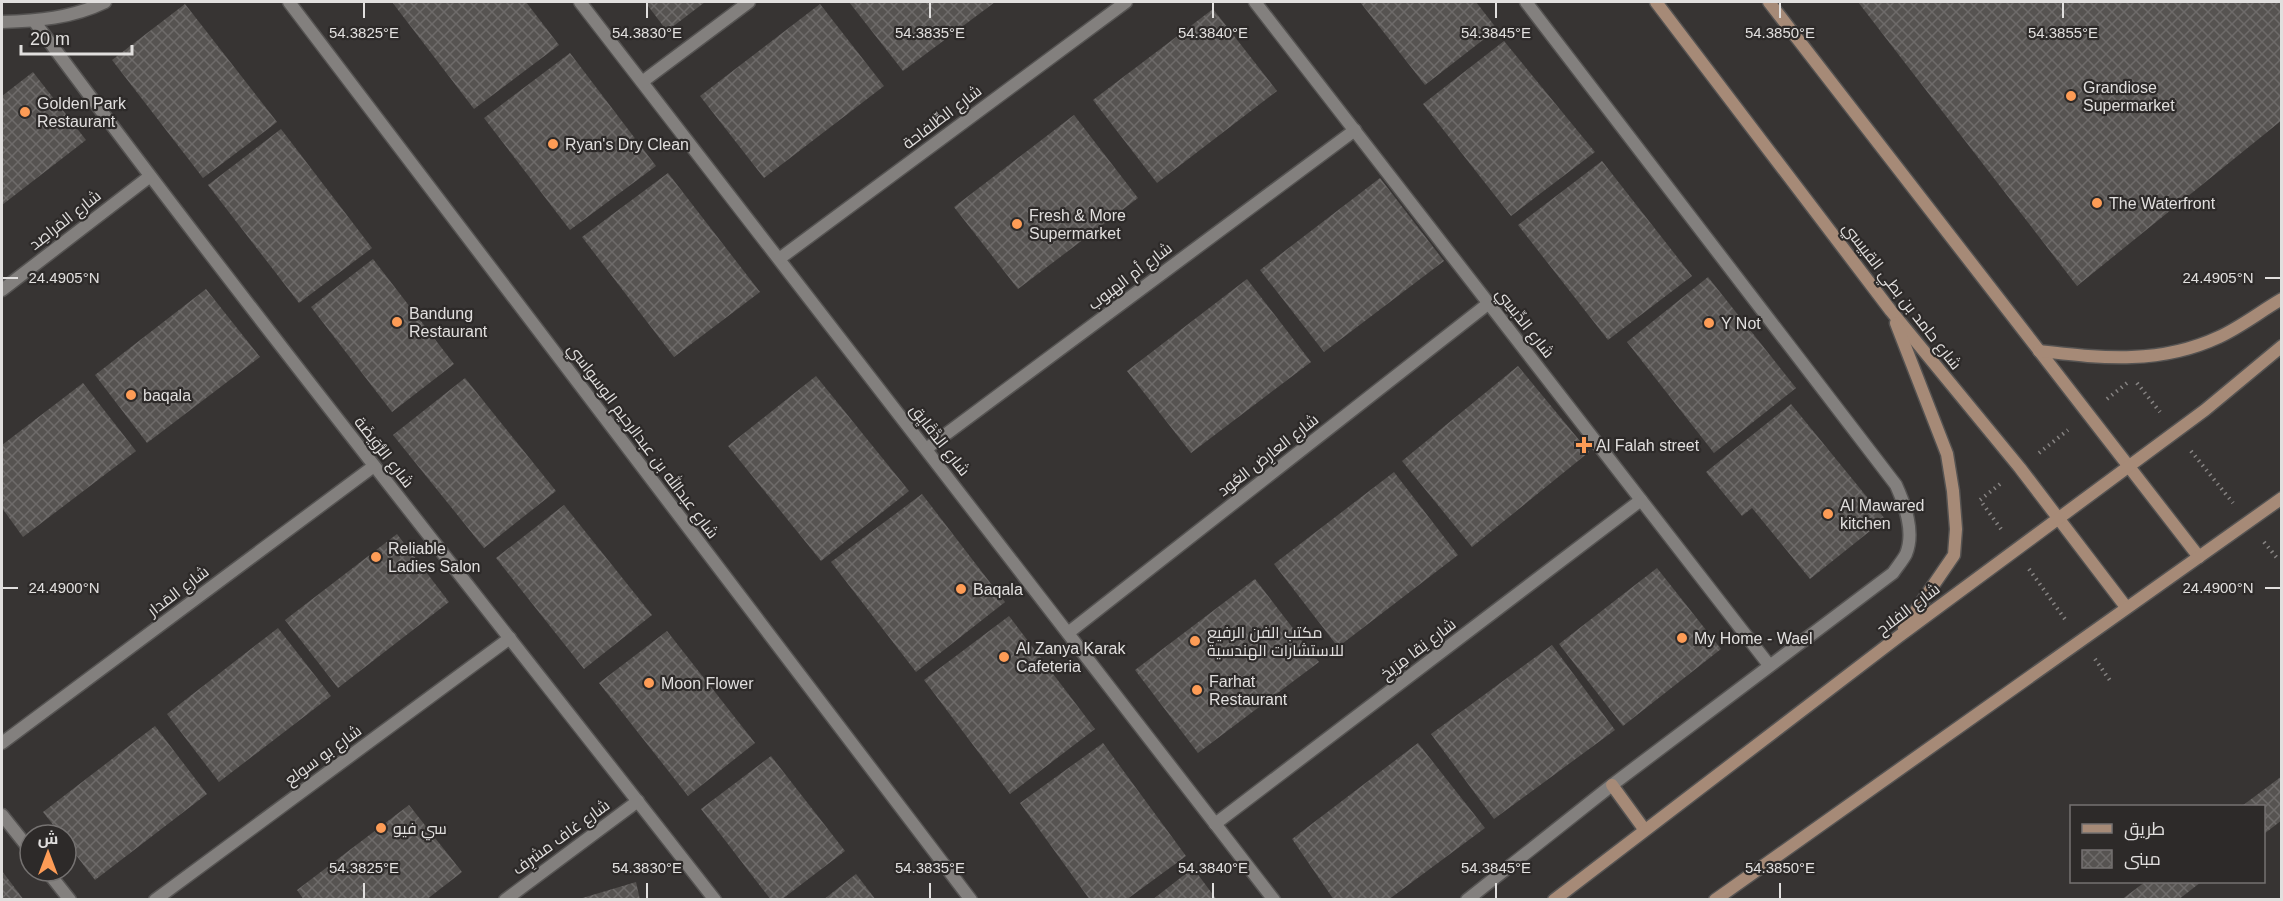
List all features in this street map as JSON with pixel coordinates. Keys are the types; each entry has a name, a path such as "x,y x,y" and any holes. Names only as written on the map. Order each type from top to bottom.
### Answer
{"main road":[{"name":"شارع حامد بن بطي القبيسي","path":"1656,2 1891,311 2059,518 2126,607"},
{"path":"1769,2 2199,556"},
{"path":"2039,351 2115,358 2159,355 2191,348 2220,337 2282,299"},
{"path":"1891,311 1947,454 1956,529 1954,555 1898,637"},
{"name":"شارع الفلاح","path":"1554,900 1898,637 2205,410 2282,346"},
{"path":"1715,900 2282,498"},
{"path":"1612,785 1644,829"}],"street":[{"path":"2,22 34,21 66,16 105,2"},
{"name":"شارع عبدالله بن عبدالرحيم الوسواسي","path":"289,2 971,900"},
{"name":"شارع الدَّقَايِق","path":"580,2 1274,900"},
{"path":"642,82 749,2"},
{"name":"شارع الطِّلفاحة","path":"779,259 1126,2"},
{"name":"شارع الدِّبسِي","path":"1256,2 1769,665"},
{"path":"1467,900 1612,785 1893,573 1906,553 1909,529 1906,506 1896,485 1526,2"},
{"name":"شارع الرُّوَيضَة","path":"34,21 149,177 715,900"},
{"name":"شارع أم الهبوب","path":"926,449 1355,130"},
{"name":"شارع المَراصِد","path":"2,290 149,177"},
{"name":"شارع العارِض العُود","path":"1068,633 1489,303"},
{"name":"شارع المَدار","path":"2,743 374,466"},
{"name":"شارع نِقا مِرَيخ","path":"1215,824 1641,500"},
{"name":"شارع بو سولع","path":"155,900 510,638"},
{"name":"شارع غاف مشرِف","path":"505,900 638,801"},
{"path":"2,815 18,835"},
{"path":"57,883 70,900"}],"building":[{"path":"392,2 526,2 559,45 474,109"},
{"path":"645,2 705,2 667,31"},
{"path":"849,2 995,2 903,71"},
{"path":"1360,2 1476,2 1497,29 1425,85"},
{"name":"The Waterfront","path":"1858,2 2282,2 2282,120 2077,286"},
{"path":"185,4 277,122 203,178 112,60"},
{"path":"820,4 884,86 764,178 700,96"},
{"path":"1213,9 1277,91 1157,183 1093,100"},
{"path":"1504,41 1595,152 1511,216 1423,104"},
{"path":"570,53 656,166 570,230 484,118"},
{"path":"33,72 86,140 2,205 2,96"},
{"path":"1074,115 1138,198 1018,289 954,207"},
{"path":"281,129 372,248 299,303 208,185"},
{"path":"1602,161 1692,276 1608,340 1518,225"},
{"path":"668,173 760,292 674,357 582,237"},
{"path":"1380,178 1444,261 1324,352 1260,270"},
{"path":"373,259 454,364 392,412 311,307"},
{"path":"1708,277 1796,388 1714,453 1627,342"},
{"path":"1247,279 1311,362 1191,453 1127,371"},
{"path":"206,289 260,357 147,443 95,375"},
{"path":"1518,366 1589,452 1472,547 1402,461"},
{"path":"816,376 909,491 821,561 728,446"},
{"path":"465,378 556,491 484,548 393,435"},
{"path":"83,383 136,451 23,537 2,508 2,445"},
{"path":"1791,404 1885,519 1810,579 1752,508 1742,516 1706,472"},
{"path":"1394,472 1458,555 1338,647 1274,564"},
{"path":"922,494 1005,602 916,672 831,562"},
{"path":"564,505 652,615 584,669 496,558"},
{"path":"397,534 449,602 338,688 285,620"},
{"path":"1657,568 1721,649 1623,726 1559,644"},
{"path":"1255,579 1319,662 1198,753 1135,670"},
{"path":"1009,616 1095,729 1010,794 924,680"},
{"path":"278,628 331,696 219,782 167,714"},
{"path":"667,631 755,743 688,796 599,683"},
{"path":"1552,645 1615,730 1494,819 1431,734"},
{"path":"155,726 207,794 95,880 78,858 78,823 52,823 43,812"},
{"path":"1103,743 1186,856 1126,900 1090,900 1020,803"},
{"path":"1418,743 1485,828 1388,900 1334,900 1292,839"},
{"path":"771,756 845,851 781,900 771,900 701,809"},
{"path":"2282,776 2282,820 2265,833 2265,805 2243,805"},
{"path":"409,805 462,872 426,900 304,900 297,890"},
{"path":"1193,868 1217,900 1152,900"},
{"path":"2,871 24,900 2,900"},
{"path":"856,874 876,900 823,900"},
{"path":"636,882 640,900 579,900 579,899"},
{"path":"2144,883 2200,883 2178,900 2121,900"}],"place":[{"name":"Grandiose Supermarket","path":"2071,96"},
{"name":"Golden Park Restaurant","path":"25,112"},
{"name":"Ryan's Dry Clean","path":"553,144"},
{"name":"The Waterfront","path":"2097,203"},
{"name":"Fresh & More Supermarket","path":"1017,224"},
{"name":"Bandung Restaurant","path":"397,322"},
{"name":"Y Not","path":"1709,323"},
{"name":"baqala","path":"131,395"},
{"name":"Al Falah street","path":"1584,445"},
{"name":"Al Mawared kitchen","path":"1828,514"},
{"name":"Reliable Ladies Salon","path":"376,557"},
{"name":"Baqala","path":"961,589"},
{"name":"My Home - Wael","path":"1682,638"},
{"name":"مكتب الفن الرفيع للاستشارات الهندسية","path":"1195,641"},
{"name":"Al Zanya Karak Cafeteria","path":"1004,657"},
{"name":"Moon Flower","path":"649,683"},
{"name":"Farhat Restaurant","path":"1197,690"},
{"name":"سي فيو","path":"381,828"}]}
